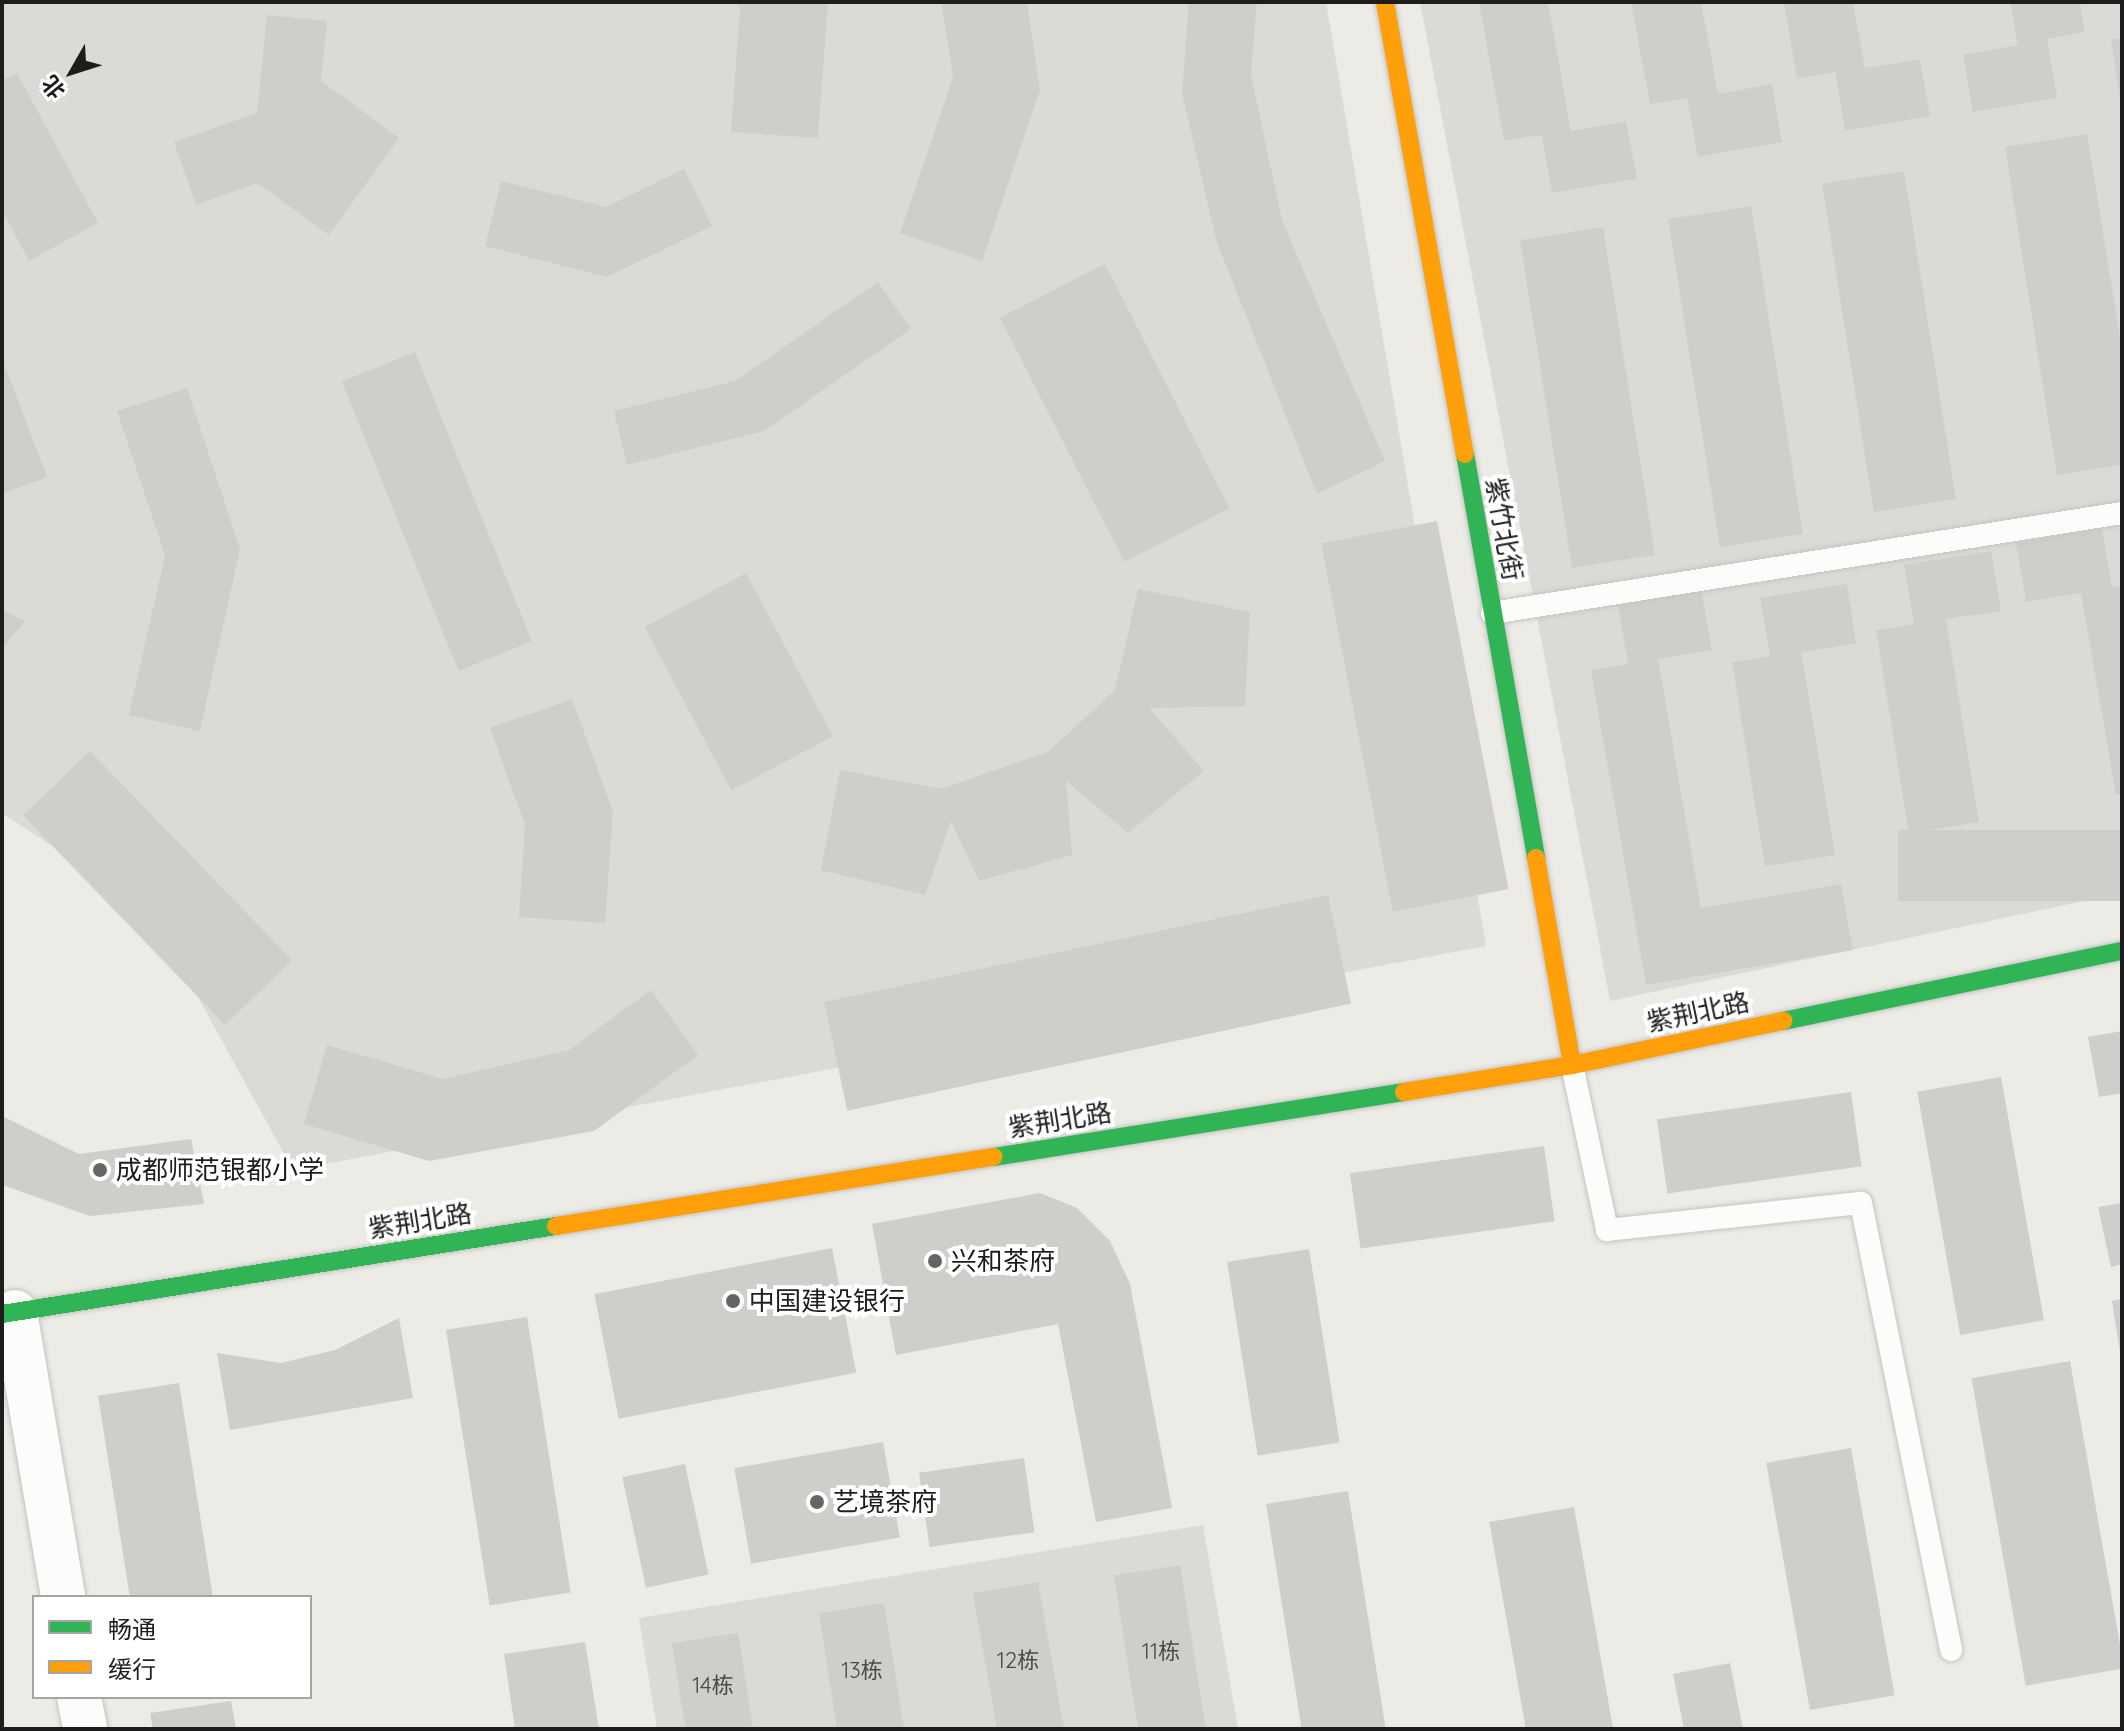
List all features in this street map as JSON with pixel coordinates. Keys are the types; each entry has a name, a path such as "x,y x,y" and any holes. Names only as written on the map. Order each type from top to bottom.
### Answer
{"street":[{"name":"紫竹北街","path":"1385,2 1572,1065"},
{"name":"紫荆北路","path":"9,1313 1572,1065 2122,951"},
{"path":"9,1313 63,1595"},
{"path":"79,1699 85,1729"}],"lane":[{"path":"1492,613 2122,513"},
{"path":"1572,1065 1607,1230 1861,1203 1951,1650"}],"shaded area":[{"path":"2,2 1326,2 1486,946 293,1170 150,910 2,813"},
{"path":"1420,2 2122,2 2122,893 1610,1001"},
{"path":"1203,1525 1238,1729 657,1729 639,1618"}],"building":[{"path":"735,2 828,2 818,138 731,132 740,8"},
{"path":"941,2 1027,2 1040,90 982,261 900,233 953,77"},
{"path":"1189,2 1257,2 1251,75 1282,220 1385,461 1317,494 1216,240 1182,93"},
{"path":"1479,2 1548,2 1571,131 1626,121 1637,179 1552,193 1542,135 1504,141"},
{"path":"1631,2 1701,2 1718,94 1772,84 1782,142 1698,157 1687,98 1650,104"},
{"path":"1784,2 1853,2 1865,68 1920,59 1930,116 1845,131 1835,72 1797,79"},
{"path":"2010,2 2080,2 2085,32 2047,39 2057,98 1973,112 1963,55 2018,45"},
{"path":"267,15 327,21 321,81 399,138 329,235 257,183 196,205 174,142 257,113"},
{"path":"2122,38 2122,97 2120,97 2111,40"},
{"path":"17,73 98,223 29,261 2,210 2,81"},
{"path":"2087,134 2122,350 2122,465 2057,475 2005,147"},
{"path":"684,169 712,226 607,277 485,246 501,181 606,207"},
{"path":"1904,171 1956,499 1874,512 1822,184"},
{"path":"1751,206 1803,534 1720,547 1668,219"},
{"path":"1603,227 1655,555 1572,568 1520,240"},
{"path":"1105,264 1229,508 1124,562 1000,318"},
{"path":"878,282 911,329 764,431 627,465 614,411 735,381"},
{"path":"415,352 532,641 459,671 342,382"},
{"path":"2,358 47,477 2,494"},
{"path":"187,388 240,549 200,731 129,715 165,555 117,411"},
{"path":"1437,521 1509,889 1393,912 1321,544"},
{"path":"2102,528 2112,587 2122,586 2122,794 2116,795 2081,593 2026,602 2016,543"},
{"path":"1991,551 2001,611 1946,619 1979,822 1909,833 1876,630 1914,624 1904,565"},
{"path":"746,573 833,736 731,790 644,627"},
{"path":"1847,584 1856,643 1801,652 1835,855 1765,866 1732,662 1770,656 1760,598"},
{"path":"1138,589 1250,612 1245,706 1149,708 1204,771 1128,833 1066,781 1072,855 979,881 951,821 925,895 821,870 840,770 941,789 1048,752 1115,690"},
{"path":"1701,590 1712,650 1658,659 1701,908 1841,884 1853,950 1646,985 1591,671 1628,664 1618,605"},
{"path":"2,610 25,621 2,649"},
{"path":"572,699 613,811 605,923 519,917 525,825 490,728"},
{"path":"90,751 292,960 225,1025 23,816"},
{"path":"1898,830 2122,830 2122,901 1898,901"},
{"path":"1328,895 1351,1004 847,1111 824,1002"},
{"path":"651,990 698,1055 594,1131 429,1161 304,1124 327,1045 443,1079 569,1050"},
{"path":"2122,1031 2122,1093 2099,1097 2088,1037"},
{"path":"2001,1077 2044,1320 1960,1335 1917,1092"},
{"path":"1851,1092 1861,1166 1667,1194 1657,1119"},
{"name":"成都师范银都小学","path":"2,1116 79,1154 191,1139 204,1204 90,1216 2,1185"},
{"path":"1544,1146 1555,1221 1360,1249 1350,1173"},
{"path":"1040,1193 1077,1208 1110,1241 1130,1284 1172,1508 1096,1522 1058,1324 896,1355 872,1224"},
{"path":"2122,1203 2122,1264 2111,1267 2098,1207"},
{"path":"832,1248 856,1373 619,1419 594,1294"},
{"path":"1309,1249 1340,1443 1258,1456 1227,1262"},
{"path":"2122,1299 2122,1352 2120,1352 2112,1301"},
{"path":"527,1317 571,1593 490,1605 446,1330"},
{"path":"399,1318 413,1398 230,1430 217,1353 281,1363 335,1350"},
{"path":"2070,1361 2122,1669 2026,1686 1972,1378"},
{"path":"179,1383 213,1595 130,1595 98,1396"},
{"name":"艺境茶府","path":"883,1442 900,1538 751,1564 734,1468"},
{"path":"1851,1448 1895,1695 1810,1710 1766,1463"},
{"path":"1024,1458 1034,1532 929,1547 919,1473"},
{"path":"685,1464 708,1575 646,1588 622,1477"},
{"path":"1348,1491 1386,1729 1302,1729 1266,1504"},
{"path":"1574,1507 1613,1729 1526,1729 1489,1522"},
{"path":"1180,1565 1206,1729 1138,1729 1114,1575"},
{"path":"1038,1582 1064,1729 997,1729 973,1593"},
{"path":"884,1603 904,1729 837,1729 819,1613"},
{"path":"738,1633 753,1729 685,1729 672,1643"},
{"path":"585,1642 599,1729 515,1729 504,1654"},
{"path":"1730,1663 1743,1729 1684,1729 1673,1674"},
{"path":"231,1701 236,1729 153,1729 150,1713"}],"traffic: fast":[{"path":"1465,454 1536,858"},
{"path":"1783,1021 2122,951"},
{"path":"994,1157 1404,1092"},
{"path":"2,1314 556,1226"}],"traffic: slow":[{"path":"1385,2 1465,454"},
{"path":"1536,858 1572,1065"},
{"path":"1404,1092 1572,1065 1783,1021"},
{"path":"556,1226 994,1157"}],"place":[{"name":"成都师范银都小学","path":"100,1170"},
{"name":"兴和茶府","path":"935,1261"},
{"name":"中国建设银行","path":"733,1301"},
{"name":"艺境茶府","path":"817,1502"}]}
